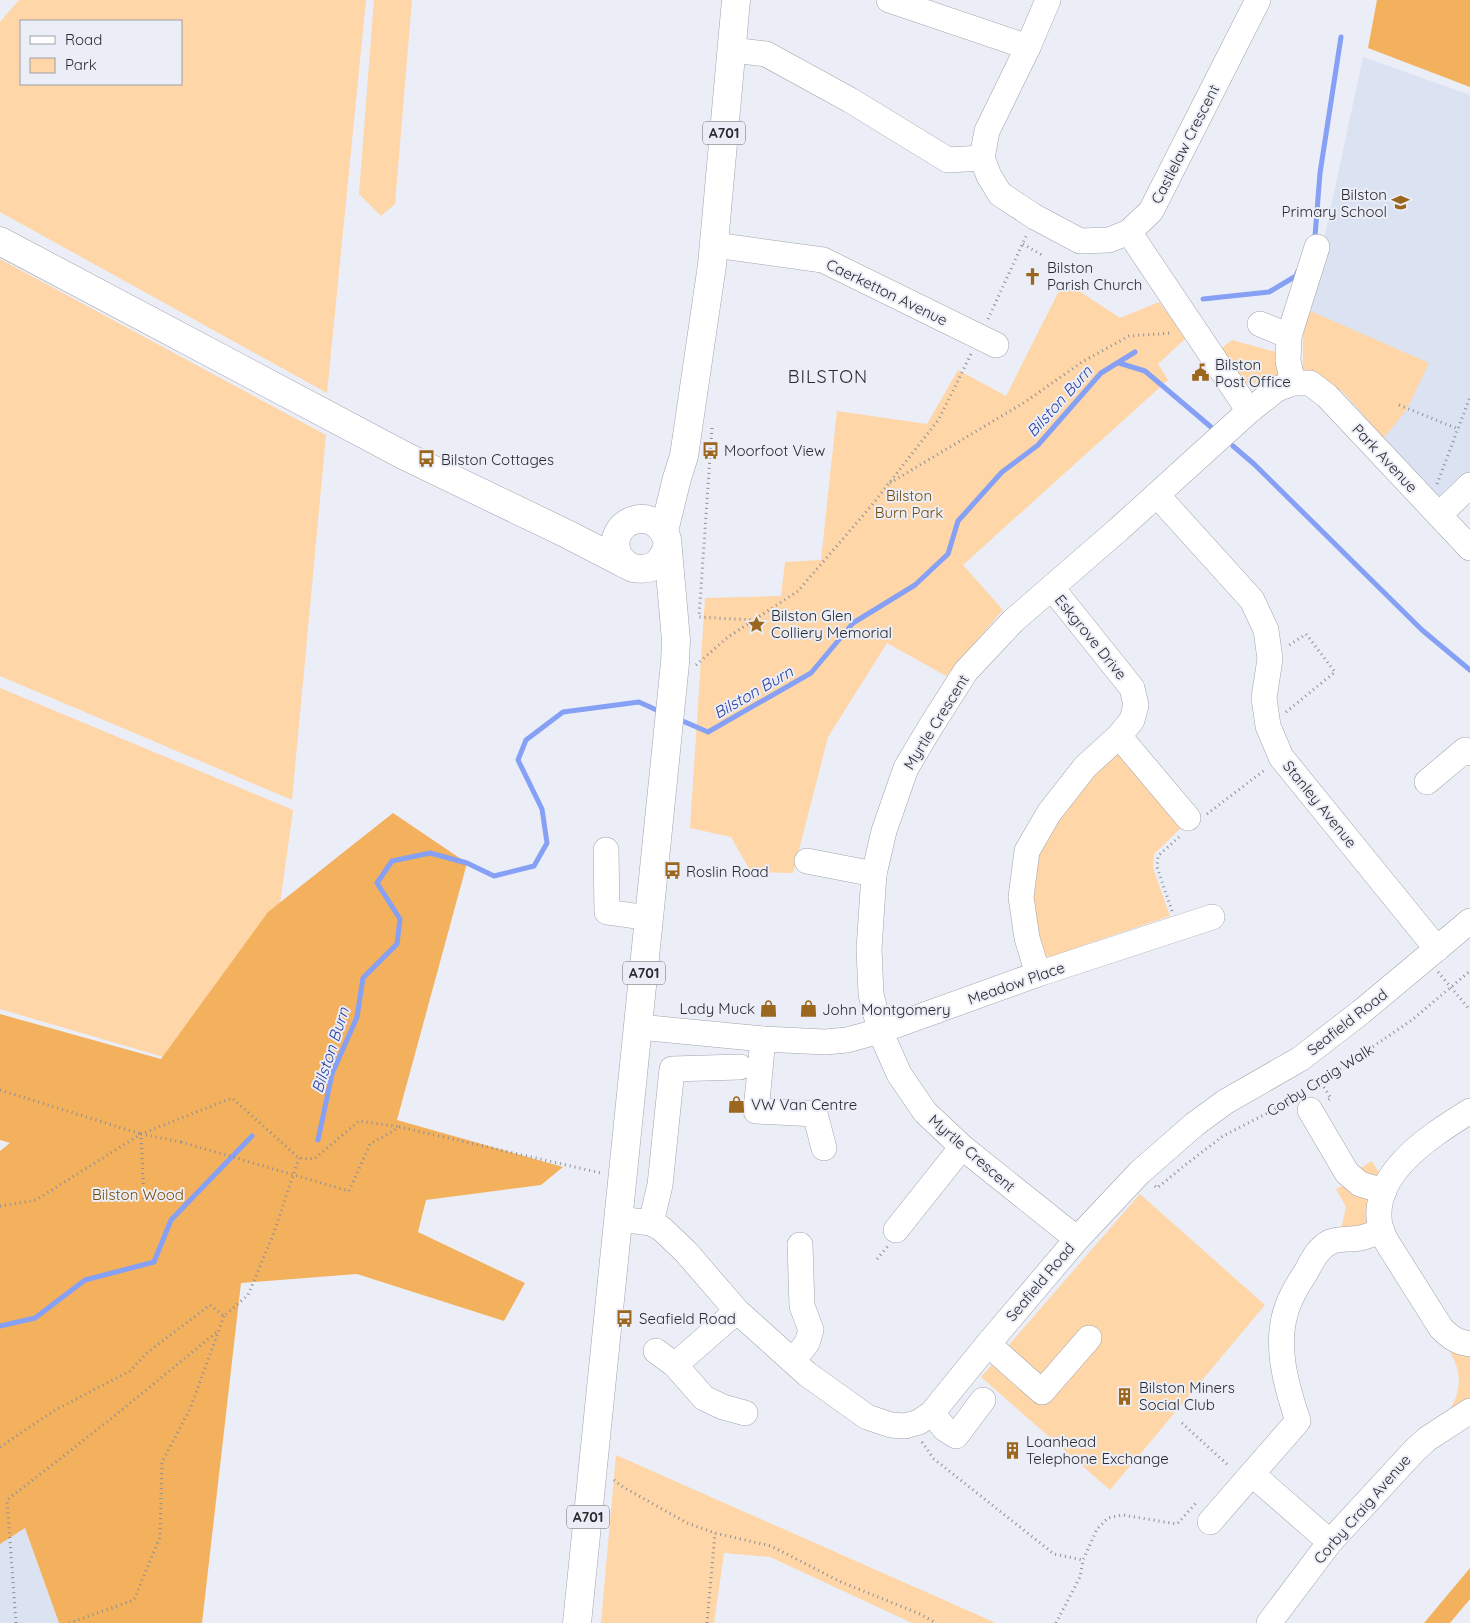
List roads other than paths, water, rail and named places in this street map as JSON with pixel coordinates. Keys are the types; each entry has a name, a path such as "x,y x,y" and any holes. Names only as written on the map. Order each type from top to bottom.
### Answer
{"main road":[{"name":"A701","path":"577,1623 624,1178 676,640 673,615 648,532 677,478 684,456 691,417 714,245 736,0"},
{"path":"0,241 406,456 633,567 653,567 662,560 648,532"},
{"path":"568,534 648,532"},
{"path":"633,567 618,555 616,543 648,532"},
{"name":"A701","path":"633,567 673,615"}],"street":[{"path":"889,0 1028,47"},
{"path":"732,50 766,54 850,100 948,160 982,158 987,131 1028,47 1048,0"},
{"name":"Castlelaw Crescent","path":"982,158 989,176 1000,194 1035,217 1080,241 1109,240 1129,232 1151,211 1258,0"},
{"path":"1129,232 1249,412"},
{"name":"Caerketton Avenue","path":"714,245 823,260 988,341"},
{"path":"1292,383 1288,361 1289,336 1317,248"},
{"path":"1260,324 1289,336"},
{"name":"Myrtle Crescent","path":"1077,1240 962,1147 925,1112 899,1074 880,1031 871,994 869,948 874,874 884,831 906,768 966,671 1013,621 1249,412 1277,389 1292,383"},
{"name":"Park Avenue","path":"1292,383 1310,383 1327,396 1470,548"},
{"path":"1431,507 1470,485"},
{"name":"Stanley Avenue","path":"1157,495 1252,600 1266,630 1270,658 1264,698 1268,726 1282,757 1431,954"},
{"name":"Eskgrove Drive","path":"1038,974 1027,938 1021,897 1027,851 1049,813 1085,767 1132,720 1136,705 1132,688 1052,588"},
{"path":"1118,736 1188,818"},
{"path":"1427,782 1468,749"},
{"path":"606,850 607,912 649,918"},
{"path":"807,861 874,874"},
{"name":"Meadow Place","path":"639,1027 762,1039 847,1040 880,1031 1038,974 1212,916"},
{"name":"Seafield Road","path":"925,1418 1077,1240 1140,1172 1195,1124 1225,1102 1300,1059 1361,1012 1470,921"},
{"path":"762,1039 756,1111 815,1114 824,1148"},
{"path":"651,1222 660,1185 672,1070 740,1067"},
{"name":"Corby Craig Walk","path":"1305,1100 1347,1173 1360,1184 1384,1191"},
{"path":"1470,1111 1414,1150 1392,1175 1384,1191 1379,1211 1382,1231 1441,1328 1452,1339 1460,1343 1470,1344"},
{"path":"896,1230 962,1147"},
{"path":"619,1219 651,1222 662,1229 686,1252 737,1311 807,1374 867,1417 891,1425 905,1426 925,1418 956,1436 983,1400"},
{"path":"1210,1522 1298,1421 1282,1364 1281,1338 1284,1318 1290,1299 1320,1250 1330,1242 1361,1238 1382,1231"},
{"path":"793,1361 807,1343 811,1330 802,1306 800,1245"},
{"path":"737,1311 666,1358 704,1398 724,1407 745,1413"},
{"path":"988,1344 1042,1392 1089,1338"},
{"name":"Corby Craig Avenue","path":"1269,1623 1330,1542 1414,1451 1427,1439 1470,1411"},
{"path":"1252,1474 1330,1542"}],"waterway":[{"path":"1312,241 1315,236 1320,173 1341,37"},
{"path":"1203,299 1269,292 1296,276 1298,271"},
{"name":"Bilston Burn","path":"678,719 708,732 811,673 853,623 915,585 948,554 958,521 1002,472 1038,445 1101,373 1135,352"},
{"path":"1119,363 1145,371 1211,427"},
{"path":"1233,446 1254,464 1422,630 1470,670"},
{"name":"Bilston Burn","path":"318,1140 332,1074 357,1017 363,978 397,944 400,919 377,883 392,861 430,853 467,863 494,876 534,866 547,843 542,809 518,760 526,740 563,712 639,702 661,712"},
{"name":"Bilston Burn","path":"0,1326 35,1318 85,1280 154,1262 171,1220 252,1136"}],"place":[{"name":"Bilston Primary School","path":"1401,203"},
{"name":"Bilston Parish Church","path":"1033,276"},
{"name":"Bilston Post Office","path":"1201,373"},
{"name":"Moorfoot View","path":"710,450"},
{"name":"Bilston Cottages","path":"427,459"},
{"name":"Bilston Glen Colliery Memorial","path":"757,624"},
{"name":"Roslin Road","path":"672,871"},
{"name":"Lady Muck","path":"769,1008"},
{"name":"John Montgomery","path":"808,1009"},
{"name":"VW Van Centre","path":"737,1104"},
{"name":"Seafield Road","path":"625,1318"},
{"name":"Bilston Miners Social Club","path":"1125,1396"},
{"name":"Loanhead Telephone Exchange","path":"1012,1450"}],"district":[{"name":"BILSTON","path":"828,376"}],"park label":[{"name":"Bilston Burn Park","path":"909,504"},
{"name":"Bilston Wood","path":"138,1194"}]}
